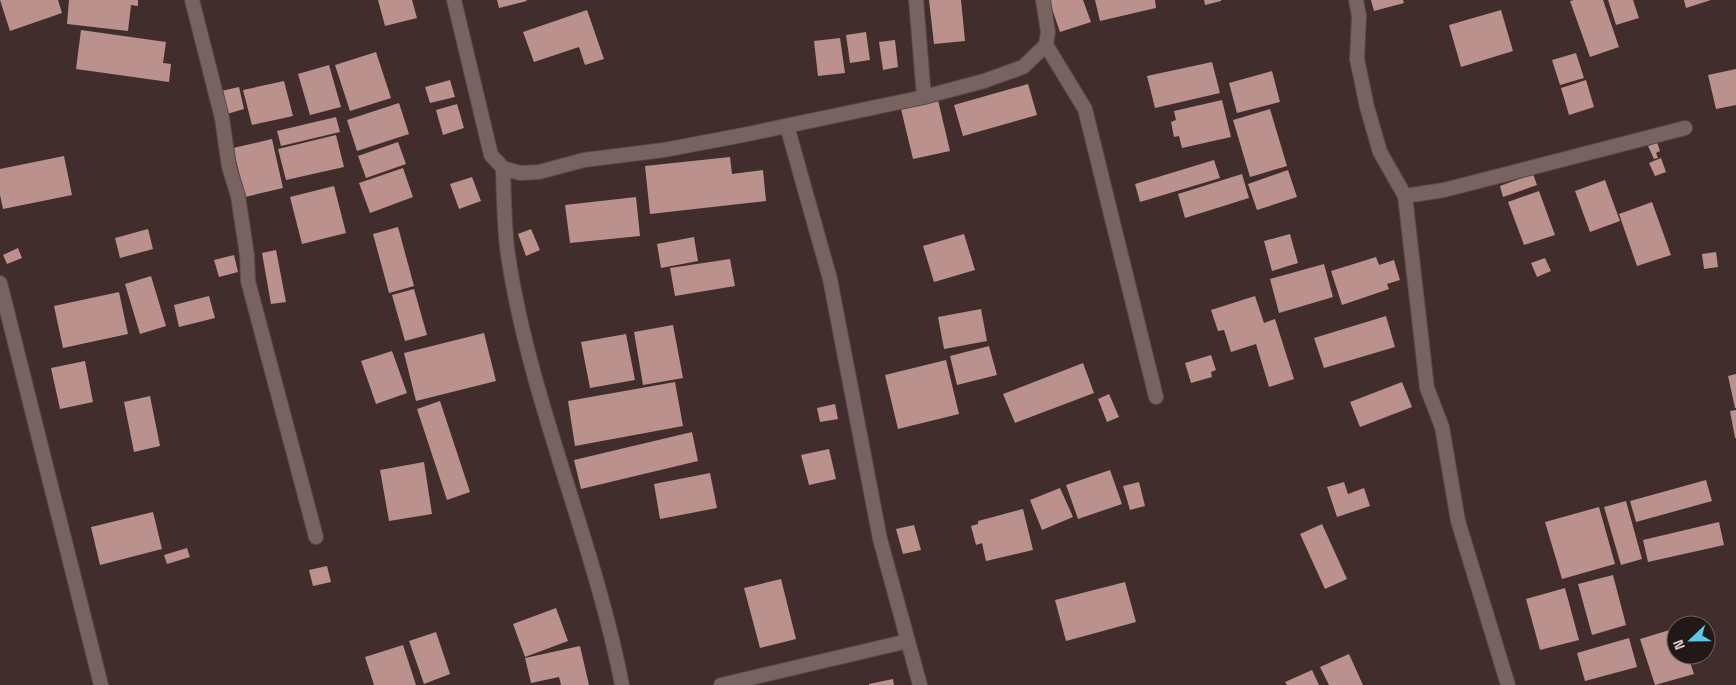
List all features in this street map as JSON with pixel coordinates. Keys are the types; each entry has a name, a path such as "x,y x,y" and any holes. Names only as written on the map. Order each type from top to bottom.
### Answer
{"street":[{"path":"192,0 222,118 229,167 238,196 247,255 248,280 316,537"},
{"path":"454,0 491,155 503,168 520,173 539,172 584,160 664,150 787,126 924,97 984,81 1022,67 1046,45 1048,32 1043,0"},
{"path":"916,0 924,97"},
{"path":"1356,0 1359,16 1357,59 1367,107 1380,152 1405,196 1427,388 1442,427 1458,521 1508,685"},
{"path":"1046,45 1084,109 1156,397"},
{"path":"787,126 830,279 880,539 920,685"},
{"path":"1405,196 1444,190 1684,128"},
{"path":"503,168 508,255 527,345 577,523 608,620 622,685"},
{"path":"0,283 101,685"},
{"path":"721,685 908,641"}],"building":[{"path":"0,0 58,0 62,13 10,31"},
{"path":"69,0 138,0 138,6 131,5 128,31 67,24"},
{"path":"378,0 412,0 417,18 385,26"},
{"path":"497,0 526,0 527,1 499,8"},
{"path":"929,0 961,0 965,41 934,44"},
{"path":"1049,0 1083,0 1091,22 1060,32"},
{"path":"1095,0 1155,0 1156,8 1100,21"},
{"path":"1204,0 1221,0 1221,1 1205,5"},
{"path":"1371,0 1403,0 1404,3 1374,11"},
{"path":"1603,0 1619,47 1590,57 1570,1"},
{"path":"1608,0 1633,0 1639,18 1616,25"},
{"path":"1684,0 1711,0 1686,8"},
{"path":"587,10 604,59 585,65 579,47 534,62 523,32"},
{"path":"1501,10 1513,51 1461,67 1449,25"},
{"path":"81,30 166,42 163,63 171,64 169,82 76,69"},
{"path":"866,32 870,60 850,63 846,35"},
{"path":"840,38 845,73 818,76 814,41"},
{"path":"895,40 898,67 883,70 879,42"},
{"path":"376,52 391,98 350,111 335,65"},
{"path":"1576,53 1584,78 1560,85 1552,60"},
{"path":"1212,62 1220,93 1155,108 1147,76"},
{"path":"329,65 341,107 310,115 298,74"},
{"path":"1736,69 1736,105 1716,109 1708,75"},
{"path":"1272,71 1280,102 1237,113 1229,83"},
{"path":"450,80 455,97 430,103 425,87"},
{"path":"1586,80 1594,107 1569,115 1561,88"},
{"path":"284,81 293,116 252,125 243,90"},
{"path":"1028,84 1037,115 963,136 954,105"},
{"path":"239,87 244,109 227,114 221,91"},
{"path":"938,100 950,151 913,159 901,109"},
{"path":"1222,100 1231,137 1182,148 1179,136 1174,137 1171,122 1176,120 1174,111"},
{"path":"399,103 409,134 357,151 347,120"},
{"path":"457,104 464,128 443,135 436,110"},
{"path":"1270,109 1287,166 1250,177 1233,120"},
{"path":"336,117 340,132 281,146 277,131"},
{"path":"336,135 344,167 286,180 278,149"},
{"path":"272,139 283,188 245,197 233,148"},
{"path":"398,142 406,164 366,178 358,156"},
{"path":"1657,142 1660,151 1656,153 1658,158 1654,159 1648,146"},
{"path":"64,156 72,195 3,209 0,195 0,169"},
{"path":"730,157 732,174 763,170 766,201 650,214 645,166"},
{"path":"1661,158 1666,172 1655,176 1649,163"},
{"path":"1214,160 1220,178 1140,202 1135,184"},
{"path":"403,168 413,197 370,213 359,183"},
{"path":"1288,170 1297,197 1257,210 1248,184"},
{"path":"1242,174 1249,198 1185,218 1178,194"},
{"path":"1533,174 1537,185 1503,197 1500,186"},
{"path":"472,177 481,201 459,209 450,184"},
{"path":"1605,180 1620,221 1590,232 1575,191"},
{"path":"334,186 346,233 302,244 290,197"},
{"path":"1539,191 1555,235 1524,245 1508,202"},
{"path":"636,197 640,236 570,243 565,205"},
{"path":"1652,202 1671,255 1637,266 1619,214"},
{"path":"398,227 414,286 389,293 373,234"},
{"path":"148,229 153,249 120,258 115,238"},
{"path":"531,229 540,250 526,256 518,234"},
{"path":"964,234 975,270 934,282 923,246"},
{"path":"1290,234 1298,263 1272,271 1264,241"},
{"path":"694,237 698,261 661,268 657,244"},
{"path":"18,248 22,258 7,264 3,255"},
{"path":"276,250 286,302 271,304 262,253"},
{"path":"1716,252 1718,267 1704,269 1702,254"},
{"path":"234,255 238,272 219,277 214,260"},
{"path":"1376,257 1379,265 1394,260 1400,280 1387,284 1389,289 1342,305 1331,271"},
{"path":"1545,258 1551,271 1537,277 1531,263"},
{"path":"730,259 735,286 675,296 670,268"},
{"path":"1324,264 1333,297 1279,313 1270,279"},
{"path":"151,276 166,326 140,334 125,284"},
{"path":"414,289 427,335 405,341 392,295"},
{"path":"119,292 128,334 63,348 54,306"},
{"path":"209,296 215,318 179,327 174,305"},
{"path":"1255,296 1264,323 1275,319 1294,379 1269,387 1256,344 1231,352 1224,330 1218,331 1211,310"},
{"path":"981,309 987,341 944,349 938,317"},
{"path":"1386,316 1395,347 1324,368 1314,338"},
{"path":"673,325 683,378 643,385 634,332"},
{"path":"484,333 496,381 416,401 404,353"},
{"path":"626,334 635,380 590,388 581,342"},
{"path":"989,346 997,375 957,385 950,356"},
{"path":"392,351 407,393 376,404 361,361"},
{"path":"1211,355 1216,370 1211,372 1212,377 1191,383 1185,363"},
{"path":"946,360 959,414 898,429 885,375"},
{"path":"85,361 93,402 60,409 51,368"},
{"path":"1083,363 1094,393 1015,423 1003,394"},
{"path":"1736,374 1736,408 1735,408 1728,376"},
{"path":"675,382 683,426 575,446 568,401"},
{"path":"1402,382 1412,407 1360,427 1350,402"},
{"path":"1109,394 1119,417 1107,422 1098,399"},
{"path":"150,396 160,446 134,452 124,402"},
{"path":"440,401 470,492 447,500 417,409"},
{"path":"835,404 838,419 820,422 817,408"},
{"path":"1736,410 1736,438 1735,438 1730,411"},
{"path":"692,432 698,461 581,489 574,460"},
{"path":"829,449 836,479 809,485 801,455"},
{"path":"424,462 432,514 389,521 380,470"},
{"path":"1110,470 1122,504 1078,519 1066,485"},
{"path":"710,473 717,508 660,519 654,484"},
{"path":"1706,480 1712,501 1636,522 1630,501"},
{"path":"1139,482 1145,506 1130,510 1123,486"},
{"path":"1344,482 1348,494 1364,488 1370,506 1337,517 1327,487"},
{"path":"1060,488 1073,517 1042,530 1030,500"},
{"path":"1626,501 1642,559 1621,565 1604,507"},
{"path":"1599,507 1615,564 1562,579 1545,522"},
{"path":"1023,509 1033,550 986,561 982,543 976,545 971,526 978,524 978,521"},
{"path":"153,512 162,549 100,565 91,527"},
{"path":"1719,522 1724,545 1648,562 1643,540"},
{"path":"1322,524 1347,579 1325,589 1300,534"},
{"path":"914,525 921,550 903,554 896,529"},
{"path":"187,548 190,557 167,564 164,555"},
{"path":"327,566 331,582 313,586 309,570"},
{"path":"1613,575 1626,625 1592,635 1578,584"},
{"path":"781,579 796,639 760,648 744,588"},
{"path":"1125,582 1136,622 1066,641 1055,600"},
{"path":"1565,588 1579,640 1540,650 1526,599"},
{"path":"556,608 568,641 525,657 513,624"},
{"path":"1666,631 1666,665 1691,665 1694,674 1655,685 1640,639"},
{"path":"436,632 450,674 424,684 409,641"},
{"path":"1629,638 1637,667 1585,681 1577,653"},
{"path":"403,645 416,685 374,685 365,657"},
{"path":"580,646 589,685 561,685 559,677 531,683 525,658"},
{"path":"1349,654 1363,685 1329,685 1320,667"},
{"path":"1312,670 1319,685 1287,685 1285,682"},
{"path":"893,679 894,685 869,685 869,684"}]}
